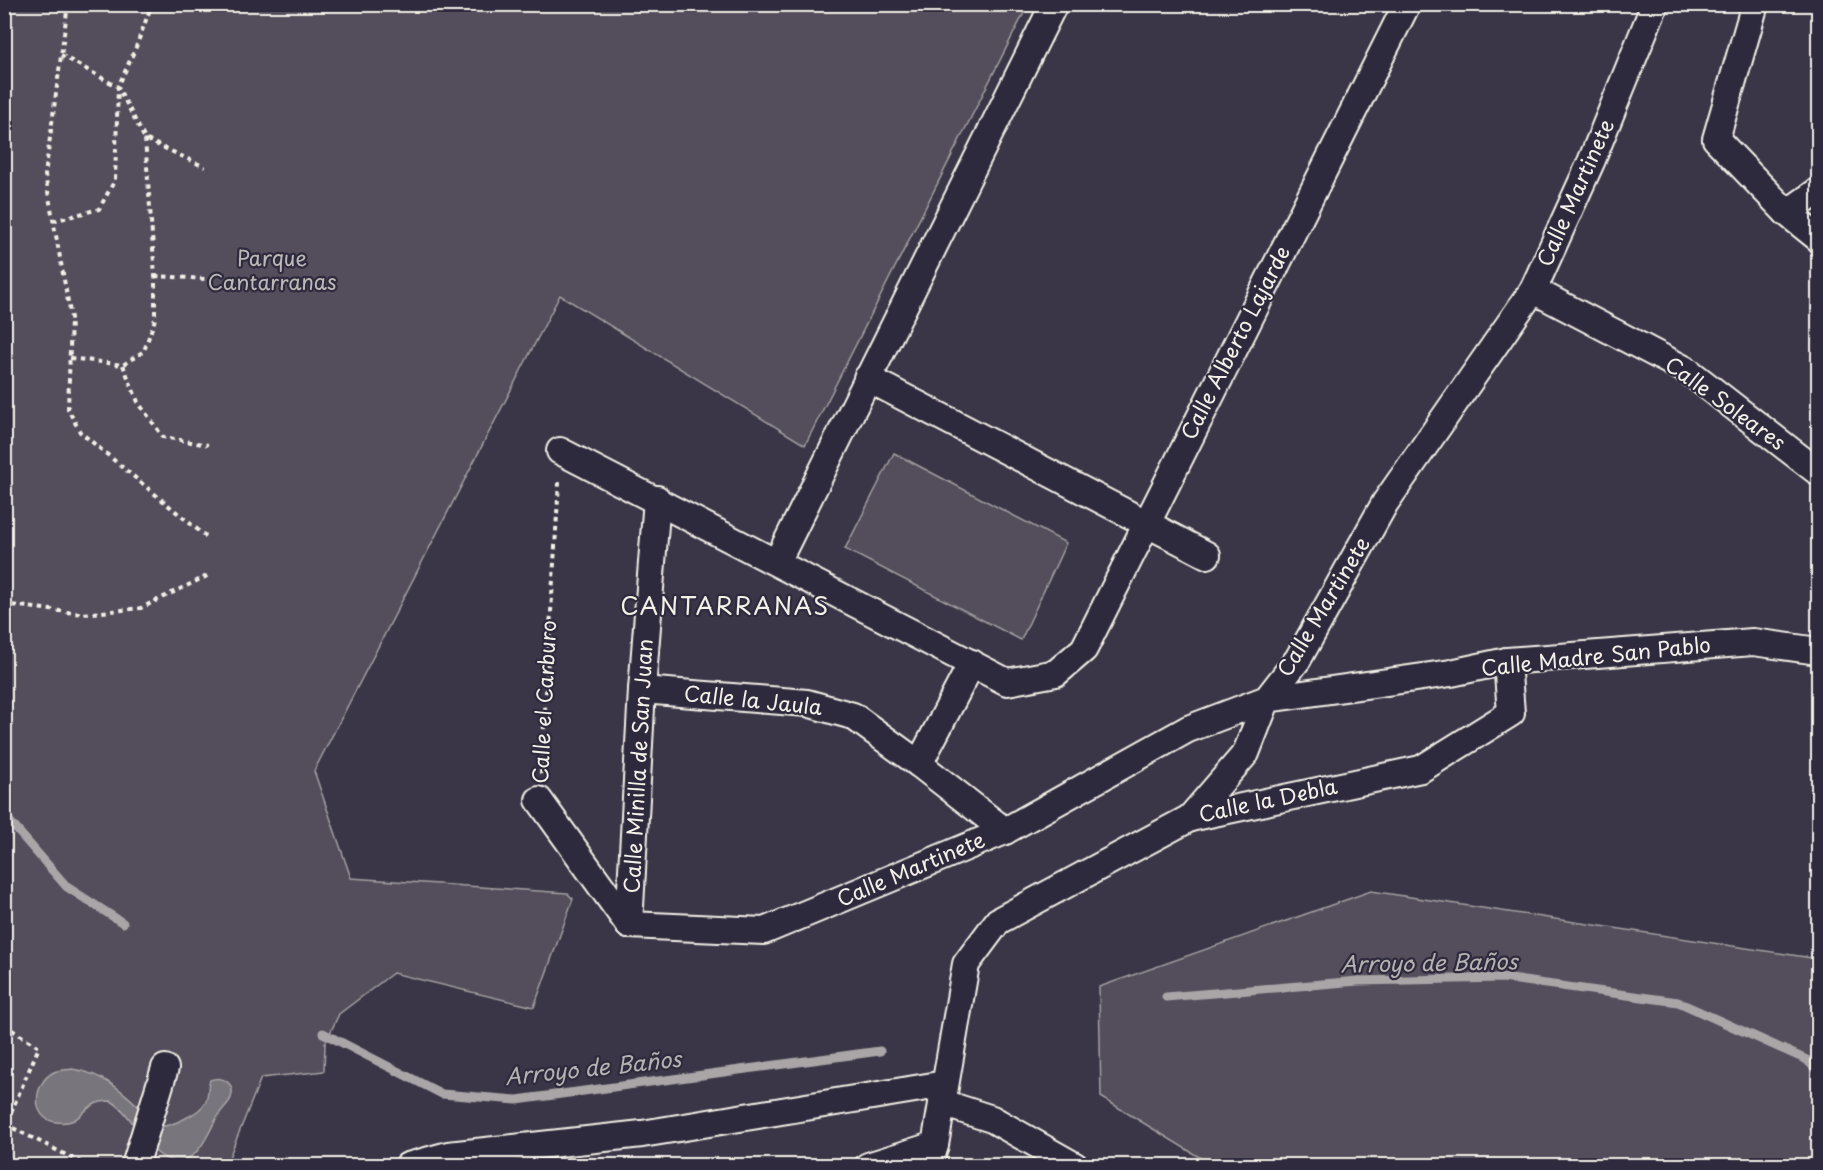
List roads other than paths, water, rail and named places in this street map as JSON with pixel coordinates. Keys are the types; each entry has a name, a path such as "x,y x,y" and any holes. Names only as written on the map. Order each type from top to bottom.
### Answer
{"street":[{"path":"777,562 1054,4"},
{"name":"Calle Alberto Lajarde","path":"972,663 1007,682 1056,673 1084,649 1407,4"},
{"name":"Calle Martinete","path":"629,925 764,931 1005,831 1188,729 1267,699 1298,659 1385,503 1533,290 1591,162 1654,4"},
{"path":"1755,4 1716,139 1787,213 1818,238"},
{"path":"1787,213 1818,191"},
{"name":"Calle Soleares","path":"1533,290 1688,371 1818,472"},
{"path":"867,378 1207,555"},
{"path":"560,451 972,663 919,764"},
{"name":"Calle Minilla de San Juan","path":"629,925 642,690 657,500"},
{"name":"Calle Madre San Pablo","path":"1267,699 1451,673 1508,661 1752,642 1818,651"},
{"name":"Calle la Debla","path":"944,1094 966,964 998,921 1190,818 1421,769 1511,713 1508,661"},
{"name":"Calle la Jaula","path":"642,690 807,704 853,716 1005,831"},
{"path":"1190,818 1246,753 1267,699"},
{"name":"Calle el Carburo","path":"539,800 629,925"},
{"path":"135,1166 165,1068"},
{"path":"868,1166 932,1155 944,1094"},
{"path":"408,1166 448,1155 642,1134 944,1094 1075,1166"}],"waterway":[{"name":"Arroyo de Baños","path":"4,815 67,887 123,923"},
{"name":"Arroyo de Baños","path":"1166,997 1358,981 1503,978 1678,1002 1807,1060 1818,1071"},
{"name":"Arroyo de Baños","path":"323,1033 442,1094 517,1100 880,1051"}],"district":[{"name":"CANTARRANAS","path":"725,607"}],"park label":[{"name":"Parque Cantarranas","path":"272,271"}]}
